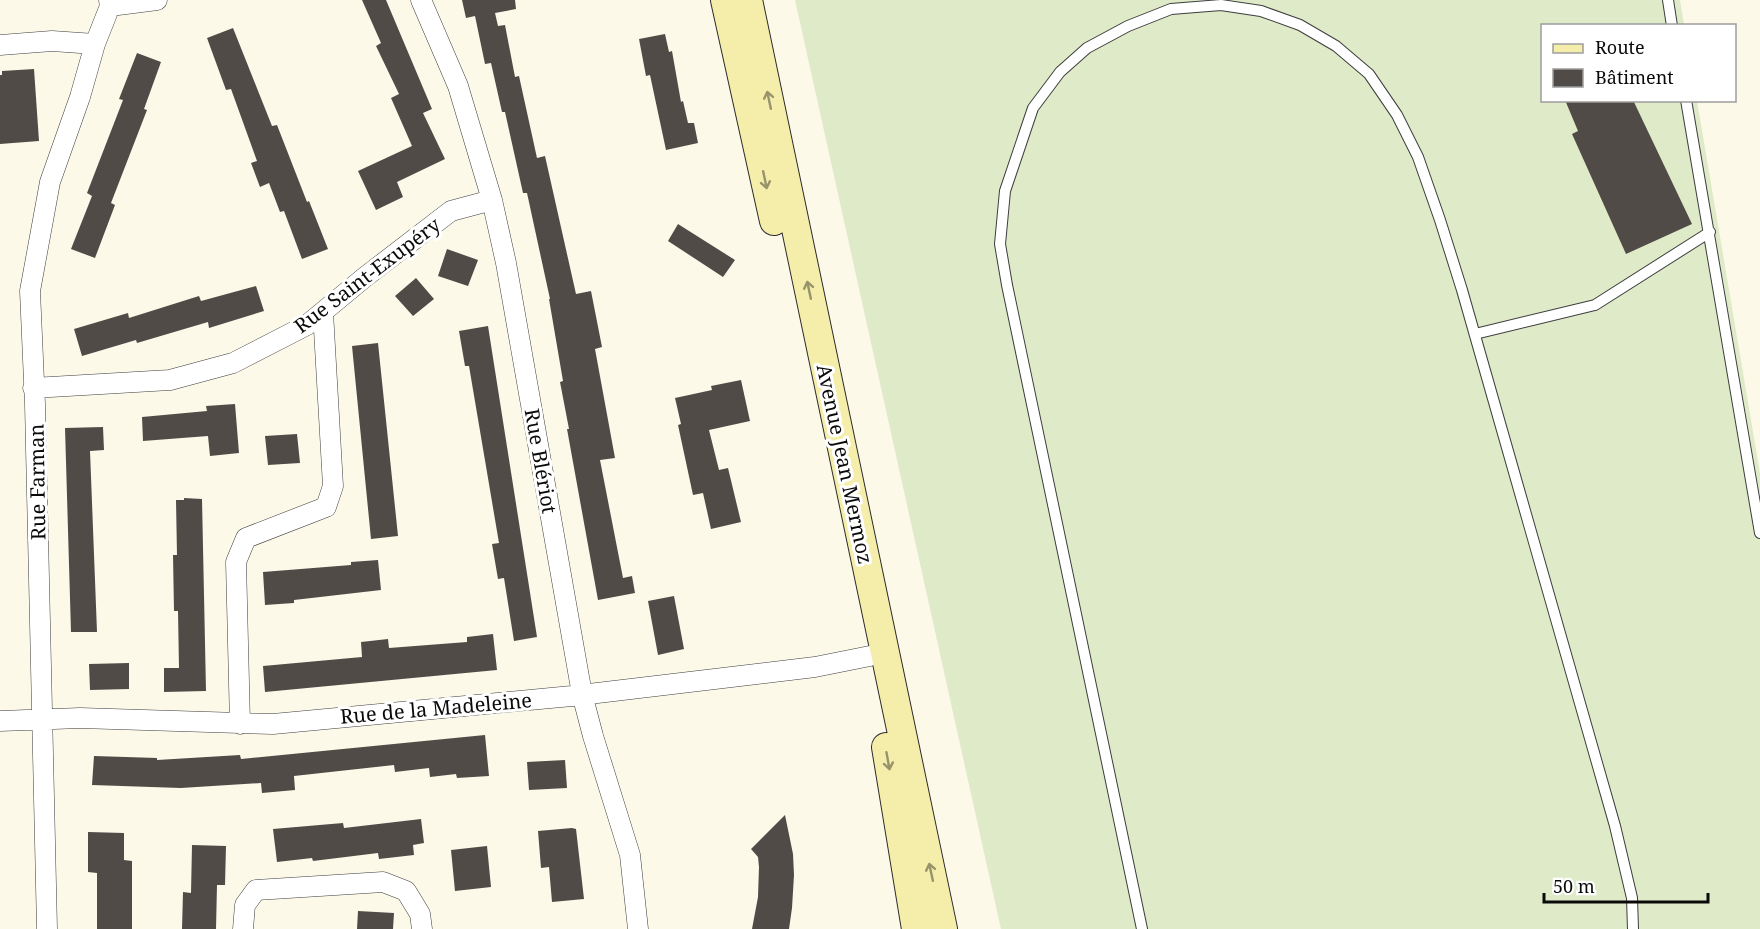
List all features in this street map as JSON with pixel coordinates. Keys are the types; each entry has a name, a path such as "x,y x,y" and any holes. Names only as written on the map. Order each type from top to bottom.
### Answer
{"main road":[{"name":"Avenue Jean Mermoz","path":"725,0 870,656 916,929"},
{"name":"Avenue Jean Mermoz","path":"748,0 942,929"}],"street":[{"path":"110,3 157,0"},
{"name":"Rue Blériot","path":"422,0 458,86 492,200 506,263 582,694 630,855 638,929"},
{"name":"Rue Farman","path":"47,929 30,291 50,182 110,3"},
{"path":"0,45 52,41 95,44"},
{"name":"Rue Saint-Exupéry","path":"33,388 170,380 233,363 307,325 451,211 492,200"},
{"path":"240,724 236,562 246,538 326,507 333,486 323,312"},
{"name":"Rue de la Madeleine","path":"0,721 80,718 273,724 582,694 815,667 870,656"},
{"path":"243,929 245,905 256,890 382,882 406,891 420,914 422,929"}],"lane":[{"path":"1668,0 1672,24"},
{"path":"1142,929 1000,244 1005,191 1033,108 1060,72 1087,48 1128,26 1171,9 1221,5 1262,11 1300,25 1336,46 1369,74 1397,115 1418,157 1440,219 1616,826 1632,898 1633,929"},
{"path":"1686,102 1760,533"},
{"path":"1474,334 1595,305 1710,232"}],"green space":[{"path":"795,0 1680,0 1684,24 1541,24 1541,102 1697,102 1760,473 1760,929 1001,929"}],"building":[{"path":"362,0 386,0 432,109 423,113 445,159 397,182 403,197 376,210 358,171 412,146 391,98 399,94 376,46 381,43"},
{"path":"462,0 515,0 516,9 495,13 498,26 505,25 515,77 519,76 537,158 545,156 576,294 591,291 602,347 595,349 615,458 600,460 623,578 632,576 635,593 598,600 567,429 569,429 560,382 563,381 550,299 527,193 523,193 505,112 502,112 491,63 485,64 475,16 466,18"},
{"path":"233,28 272,126 277,125 328,249 302,259 284,211 280,212 269,183 260,187 251,163 257,161 231,89 226,90 207,38"},
{"path":"665,34 669,52 672,51 681,102 683,101 688,123 694,123 698,143 666,150 650,75 646,76 639,39"},
{"path":"137,53 161,62 144,109 147,110 111,203 115,205 95,258 71,249 92,196 87,193 123,100 119,99"},
{"path":"34,69 39,141 0,144 0,75 2,71"},
{"path":"1566,102 1634,102 1692,224 1626,254 1572,134 1578,131"},
{"path":"678,224 735,260 723,277 668,241"},
{"path":"447,249 478,260 468,286 438,276"},
{"path":"416,278 434,299 413,316 395,296"},
{"path":"256,286 264,311 209,328 208,322 82,356 74,329 128,313 129,318 199,296 201,301"},
{"path":"488,326 537,637 514,641 504,578 498,579 492,544 499,543 469,366 465,366 459,331"},
{"path":"378,343 398,536 371,539 352,346"},
{"path":"741,380 750,421 709,430 719,470 728,468 741,522 711,529 703,493 693,495 678,425 681,424 675,398 712,390 711,386"},
{"path":"235,404 239,453 210,456 208,436 143,441 142,417 207,411 206,406"},
{"path":"103,427 104,450 90,451 97,632 71,632 65,428"},
{"path":"297,434 300,463 268,465 265,436"},
{"path":"184,498 202,499 206,691 164,692 164,668 179,668 178,611 174,611 173,555 177,555 176,500 184,500"},
{"path":"378,560 381,590 265,605 263,572 351,565 351,562"},
{"path":"674,596 684,649 658,655 648,601"},
{"path":"493,634 497,670 265,692 263,666 362,657 361,642 388,639 389,648 467,642 467,637"},
{"path":"129,663 129,689 90,690 89,664"},
{"path":"485,735 489,776 457,778 456,774 430,777 429,768 395,772 394,765 294,776 295,790 262,793 261,783 181,788 92,785 94,756 157,758 157,760 240,755 241,759"},
{"path":"565,760 567,788 529,790 527,762"},
{"path":"785,815 793,854 794,875 789,929 752,929 758,897 759,867 758,857 751,849"},
{"path":"421,819 424,843 413,845 414,855 379,859 378,853 313,861 312,858 277,862 273,829 343,823 344,828"},
{"path":"576,829 584,899 552,902 549,867 541,868 538,831"},
{"path":"88,832 124,833 124,860 132,861 132,929 97,929 97,873 88,872"},
{"path":"192,845 226,846 225,885 217,885 216,929 182,929 183,892 191,893"},
{"path":"487,846 491,887 455,891 451,850"},
{"path":"358,911 394,913 393,929 357,929"}]}
